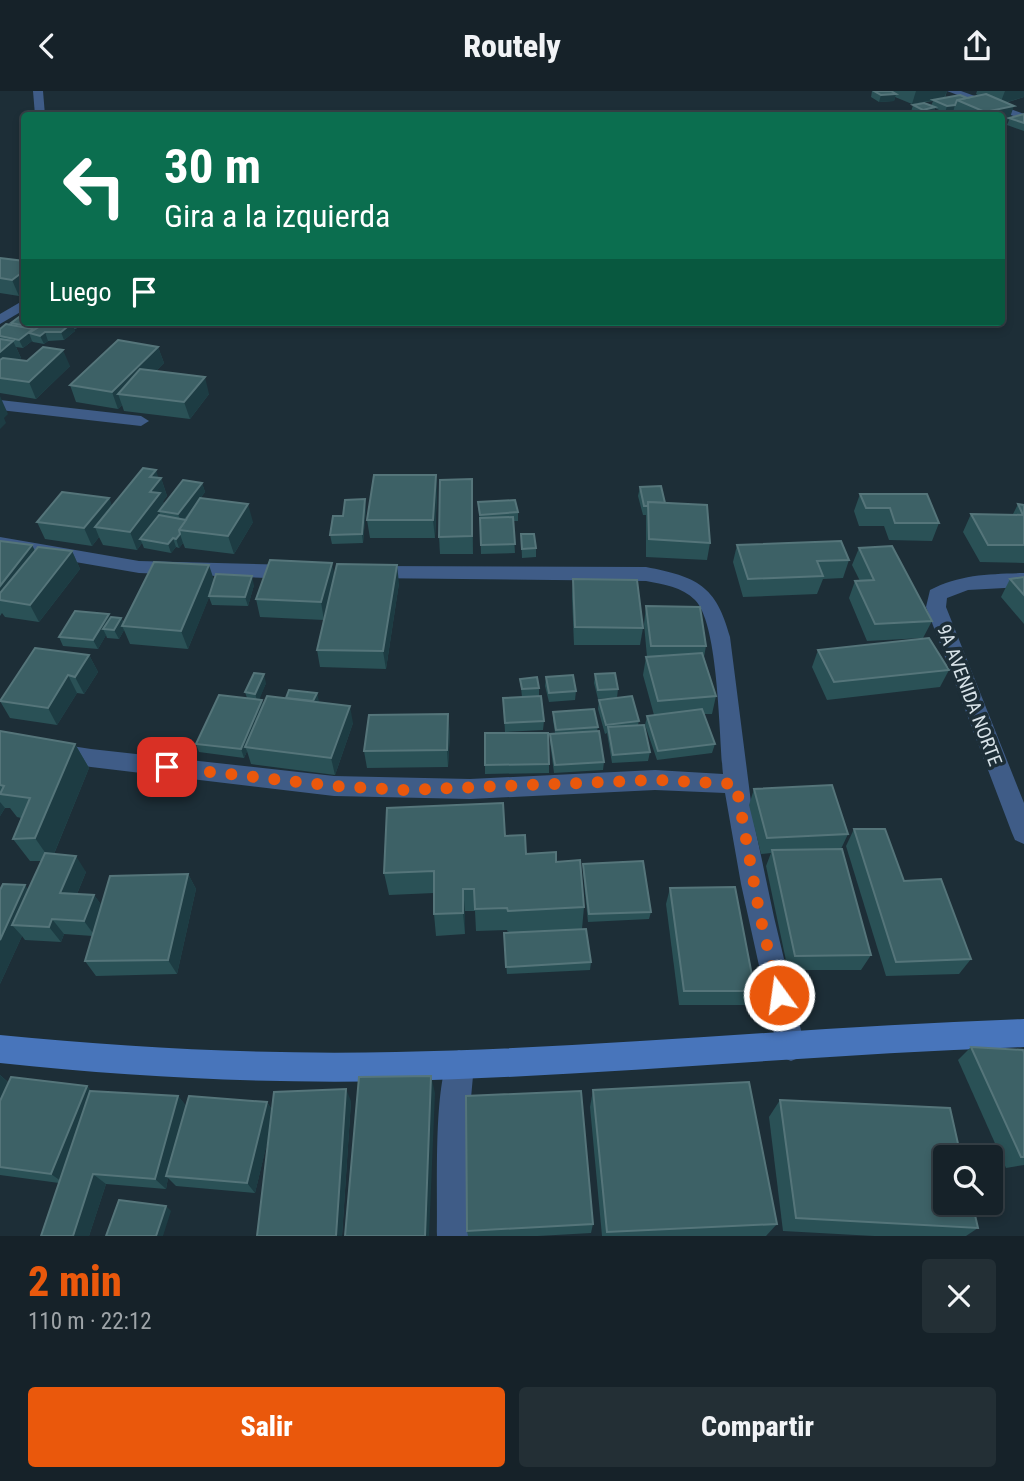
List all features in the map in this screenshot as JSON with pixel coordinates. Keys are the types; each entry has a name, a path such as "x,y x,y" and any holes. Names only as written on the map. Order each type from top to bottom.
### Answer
{"street":[{"path":"38,91 40,112"},
{"path":"952,91 1024,117"},
{"path":"1002,110 1024,104"},
{"path":"0,320 21,306"},
{"path":"0,405 141,421"},
{"path":"0,543 139,567 319,572"},
{"path":"346,573 646,574 664,577 698,590 708,602 719,636 736,784 760,916 792,1047"},
{"name":"9A AVENIDA NORTE","path":"1024,580 963,584 948,588 937,596 936,607 1024,833"},
{"path":"0,744 90,758 334,786 470,789 655,780 736,784"},
{"path":"0,1049 91,1060 209,1067 459,1065 1024,1033"},
{"path":"453,1236 455,1109 459,1065"}],"building":[{"path":"874,91 891,91 896,94 881,95"},
{"path":"986,94 1014,106 985,112 957,100"},
{"path":"960,95 967,98 957,100 955,105 947,106 933,100"},
{"path":"924,103 935,107 923,110 913,105"},
{"path":"1024,114 1024,123 1009,118"},
{"path":"0,258 21,261 21,273 12,280 0,278"},
{"path":"21,316 21,325 11,323"},
{"path":"6,324 33,329 19,340 0,336 0,329"},
{"path":"27,326 68,326 61,332 45,332 40,336 29,333 37,328"},
{"path":"0,339 13,341 0,352"},
{"path":"118,340 158,347 112,392 70,385"},
{"path":"43,347 63,350 29,382 0,378 0,360 3,358 27,361"},
{"path":"140,369 205,377 184,402 118,394"},
{"path":"143,468 156,470 150,477 161,478 150,492 160,493 130,532 95,527"},
{"path":"374,475 436,475 433,520 367,520"},
{"path":"472,479 472,536 439,537 440,480"},
{"path":"183,480 202,483 178,514 159,511"},
{"path":"661,486 665,503 648,502 648,506 644,506 640,487"},
{"path":"62,492 109,498 84,528 37,522"},
{"path":"860,494 927,494 939,523 895,523 890,508 866,508"},
{"path":"200,498 248,504 228,536 179,530"},
{"path":"365,499 362,534 330,535 333,516 343,516 345,500"},
{"path":"515,500 518,512 480,515 478,502"},
{"path":"648,502 707,505 710,543 649,539"},
{"path":"1018,504 1024,505 1024,545 988,545 971,514 1023,515"},
{"path":"159,515 186,520 179,530 180,534 168,544 140,539"},
{"path":"513,517 515,544 481,545 480,518"},
{"path":"521,534 534,534 536,548 522,549"},
{"path":"0,541 32,545 0,586"},
{"path":"841,541 849,560 817,561 823,576 748,579 737,545"},
{"path":"892,546 932,621 875,624 855,581 874,580 859,548"},
{"path":"38,547 72,551 30,605 0,600 0,593"},
{"path":"270,560 332,563 321,602 256,599"},
{"path":"154,562 209,565 181,631 122,626"},
{"path":"337,564 397,565 383,651 317,650"},
{"path":"216,574 252,576 245,597 209,596"},
{"path":"1024,577 1024,595 1010,579"},
{"path":"573,579 637,580 643,628 575,627"},
{"path":"646,606 700,607 706,646 651,646"},
{"path":"75,611 109,614 93,640 59,637"},
{"path":"111,617 121,618 114,630 103,629"},
{"path":"929,638 949,670 834,682 818,650"},
{"path":"35,648 89,655 75,677 68,675 48,708 0,701"},
{"path":"702,653 716,696 658,701 646,657"},
{"path":"254,673 264,674 255,694 245,692"},
{"path":"615,673 618,689 598,690 595,674"},
{"path":"573,675 576,691 549,693 546,677"},
{"path":"537,677 539,688 522,689 520,679"},
{"path":"289,690 317,693 313,701 286,698"},
{"path":"219,695 262,700 241,749 196,744"},
{"path":"267,696 350,706 331,758 245,747"},
{"path":"541,696 544,721 505,723 503,698"},
{"path":"632,696 639,721 606,725 599,700"},
{"path":"594,709 598,727 556,730 553,712"},
{"path":"702,709 715,744 658,751 647,716"},
{"path":"448,714 447,750 364,751 369,715"},
{"path":"644,725 650,752 613,755 608,727"},
{"path":"0,731 75,744 35,838 13,839 30,798 0,794 4,786 0,785"},
{"path":"599,731 604,762 555,765 550,734"},
{"path":"485,733 548,733 549,764 485,765"},
{"path":"832,785 848,834 767,838 754,789"},
{"path":"503,803 505,836 525,835 526,854 556,852 556,862 580,860 584,907 508,911 507,908 475,909 474,889 463,889 463,913 434,914 434,871 384,873 387,808"},
{"path":"854,829 885,829 904,881 941,879 971,959 896,962"},
{"path":"842,849 871,955 795,956 772,850"},
{"path":"45,853 76,856 60,893 94,895 84,921 52,919 49,927 12,925"},
{"path":"643,861 651,912 589,914 583,864"},
{"path":"188,874 168,960 85,961 110,876"},
{"path":"3,884 25,885 0,940 0,890"},
{"path":"735,887 755,991 684,991 670,888"},
{"path":"586,929 591,962 506,967 504,933"},
{"path":"971,1047 1023,1050 1024,1157 1021,1157"},
{"path":"431,1076 425,1236 345,1236 359,1077"},
{"path":"11,1077 87,1086 51,1174 0,1167 0,1101"},
{"path":"749,1082 777,1224 607,1232 593,1090"},
{"path":"346,1089 336,1236 257,1236 274,1092"},
{"path":"90,1091 178,1096 155,1179 93,1174 73,1236 41,1236"},
{"path":"581,1091 593,1224 467,1231 466,1096"},
{"path":"189,1096 267,1102 247,1183 166,1176"},
{"path":"780,1100 950,1108 958,1145 933,1145 933,1215 975,1215 978,1228 796,1218"},
{"path":"119,1200 166,1206 156,1236 106,1236"}],"route":[{"path":"167,767 334,786 404,790 655,780 736,784 745,843 779,995"}]}
